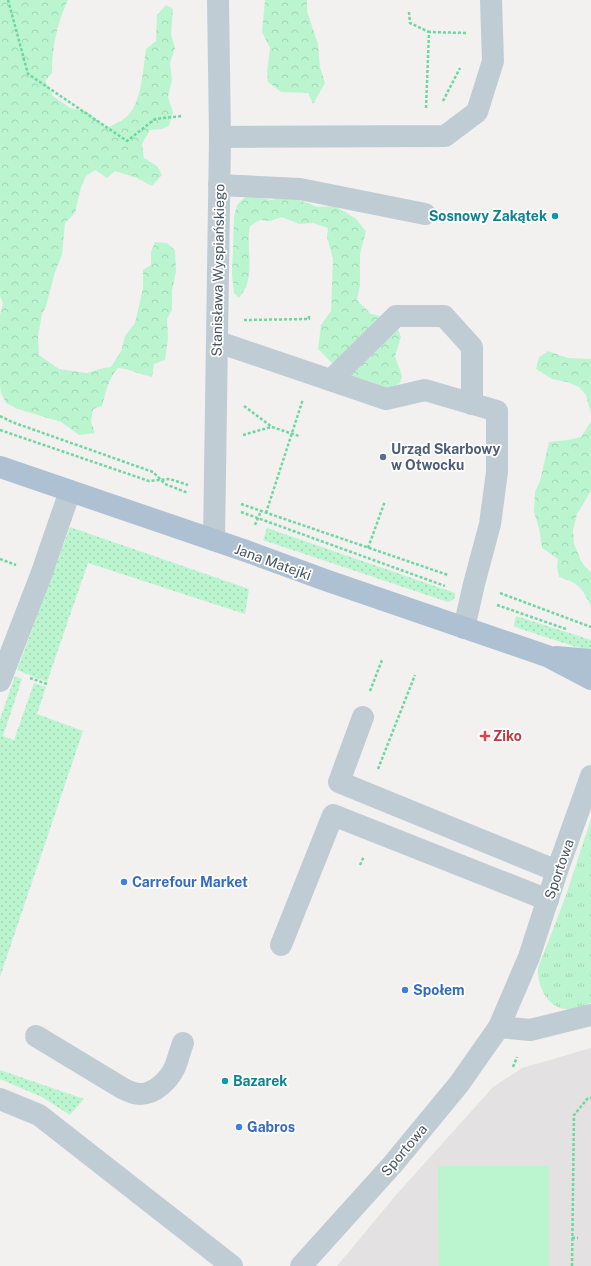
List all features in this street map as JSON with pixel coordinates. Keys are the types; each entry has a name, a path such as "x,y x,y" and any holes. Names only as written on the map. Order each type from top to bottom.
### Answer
{"main road":[{"name":"Jana Matejki","path":"0,467 547,656 591,679"},
{"name":"Jana Matejki","path":"547,656 591,660"}],"street":[{"name":"Stanisława Wyspiańskiego","path":"214,540 225,502 218,342 220,137 218,0"},
{"path":"220,137 445,136 477,112 493,61 491,0"},
{"path":"220,185 300,188 425,214"},
{"path":"322,377 396,316 444,316 472,347 472,404"},
{"path":"218,342 386,399 425,390 497,411 496,472 490,524 464,628"},
{"path":"1,677 41,575 70,491"},
{"path":"363,717 339,782 557,871"},
{"name":"Sportowa","path":"301,1266 397,1158 459,1084 499,1028 523,972 591,776"},
{"path":"281,945 333,815 548,900"},
{"path":"499,1028 530,1030 591,1015"},
{"path":"36,1036 122,1088 130,1092 141,1094 152,1092 162,1085 169,1077 175,1067 183,1043"},
{"path":"0,1099 39,1115 232,1266"}],"path":[{"path":"8,0 28,74 127,142 155,119 182,116"},
{"path":"409,12 410,23 429,32 492,33"},
{"path":"425,137 429,32"},
{"path":"425,137 460,68"},
{"path":"243,320 309,320 309,315"},
{"path":"266,513 291,434 322,377"},
{"path":"241,404 272,427 299,436"},
{"path":"0,416 12,422 152,472 165,484 261,511 368,548 571,630"},
{"path":"242,436 272,427"},
{"path":"0,430 149,481 170,479 195,487"},
{"path":"368,548 385,501"},
{"path":"225,502 258,518 473,590 591,627"},
{"path":"254,528 261,511"},
{"path":"369,693 382,660"},
{"path":"377,770 415,674"},
{"path":"360,865 365,854"},
{"path":"572,1266 574,1115 588,1098 591,1098"},
{"path":"572,1238 578,1238"}],"shaded area":[{"path":"591,1048 591,1266 337,1266 396,1195 493,1087 522,1068"}],"green space":[{"path":"0,0 68,0 56,35 52,73 45,81 53,96 70,108 87,112 107,128 120,122 134,107 140,91 146,49 156,41 157,15 166,5 173,9 171,34 175,48 170,63 172,80 168,97 173,112 169,126 162,129 150,130 142,144 144,158 157,166 162,175 152,186 137,178 115,171 107,178 95,170 86,176 81,187 75,213 65,223 62,255 55,272 46,306 42,314 38,336 39,355 59,369 87,373 111,367 121,351 125,336 135,323 143,288 143,270 151,265 151,252 155,242 167,243 175,250 176,271 172,291 172,310 167,319 168,339 165,360 154,364 152,377 118,368 110,381 102,406 93,409 91,422 95,433 79,435 61,422 18,409 6,403 1,393 0,315 3,303 0,296"},
{"path":"265,0 307,0 307,11 318,44 320,67 325,83 313,104 308,93 281,92 268,82 267,72 270,48 262,32"},
{"path":"247,195 271,200 288,196 318,207 335,206 355,218 366,231 360,254 360,285 357,300 371,314 394,319 401,337 395,356 402,376 400,383 386,390 344,375 318,349 321,325 331,311 333,259 327,237 328,228 313,223 299,224 282,217 270,221 260,220 250,226 249,277 245,289 239,298 234,293 232,275 234,217 237,205"},
{"path":"548,351 568,358 591,359 591,414 586,395 579,387 567,382 552,379 536,369 539,357"},
{"path":"591,421 591,491 577,514 573,530 574,544 582,563 591,573 591,606 582,590 576,584 559,577 557,566 558,559 542,548 539,528 534,512 535,492 540,481 549,442 581,437"},
{"path":"70,527 249,589 245,614 88,563 47,682 17,670"},
{"path":"267,528 455,593 454,598 448,602 263,540"},
{"path":"516,616 591,640 591,651 515,627 514,624"},
{"path":"15,676 22,679 3,736 14,740 34,683 46,687 37,714 83,731 0,977 0,719"},
{"path":"591,819 591,1003 576,1008 559,1008 553,1005 544,994 539,981 538,968 565,898"},
{"path":"0,1070 84,1099 70,1115 42,1097 0,1079"},
{"path":"438,1166 549,1166 549,1266 439,1266"}],"place":[{"name":"Sosnowy Zakątek","path":"555,216"},
{"name":"Urząd Skarbowy w Otwocku","path":"383,457"},
{"name":"Ziko","path":"485,736"},
{"name":"Carrefour Market","path":"124,882"},
{"name":"Społem","path":"405,990"},
{"name":"Bazarek","path":"225,1081"},
{"name":"Gabros","path":"239,1127"}]}
